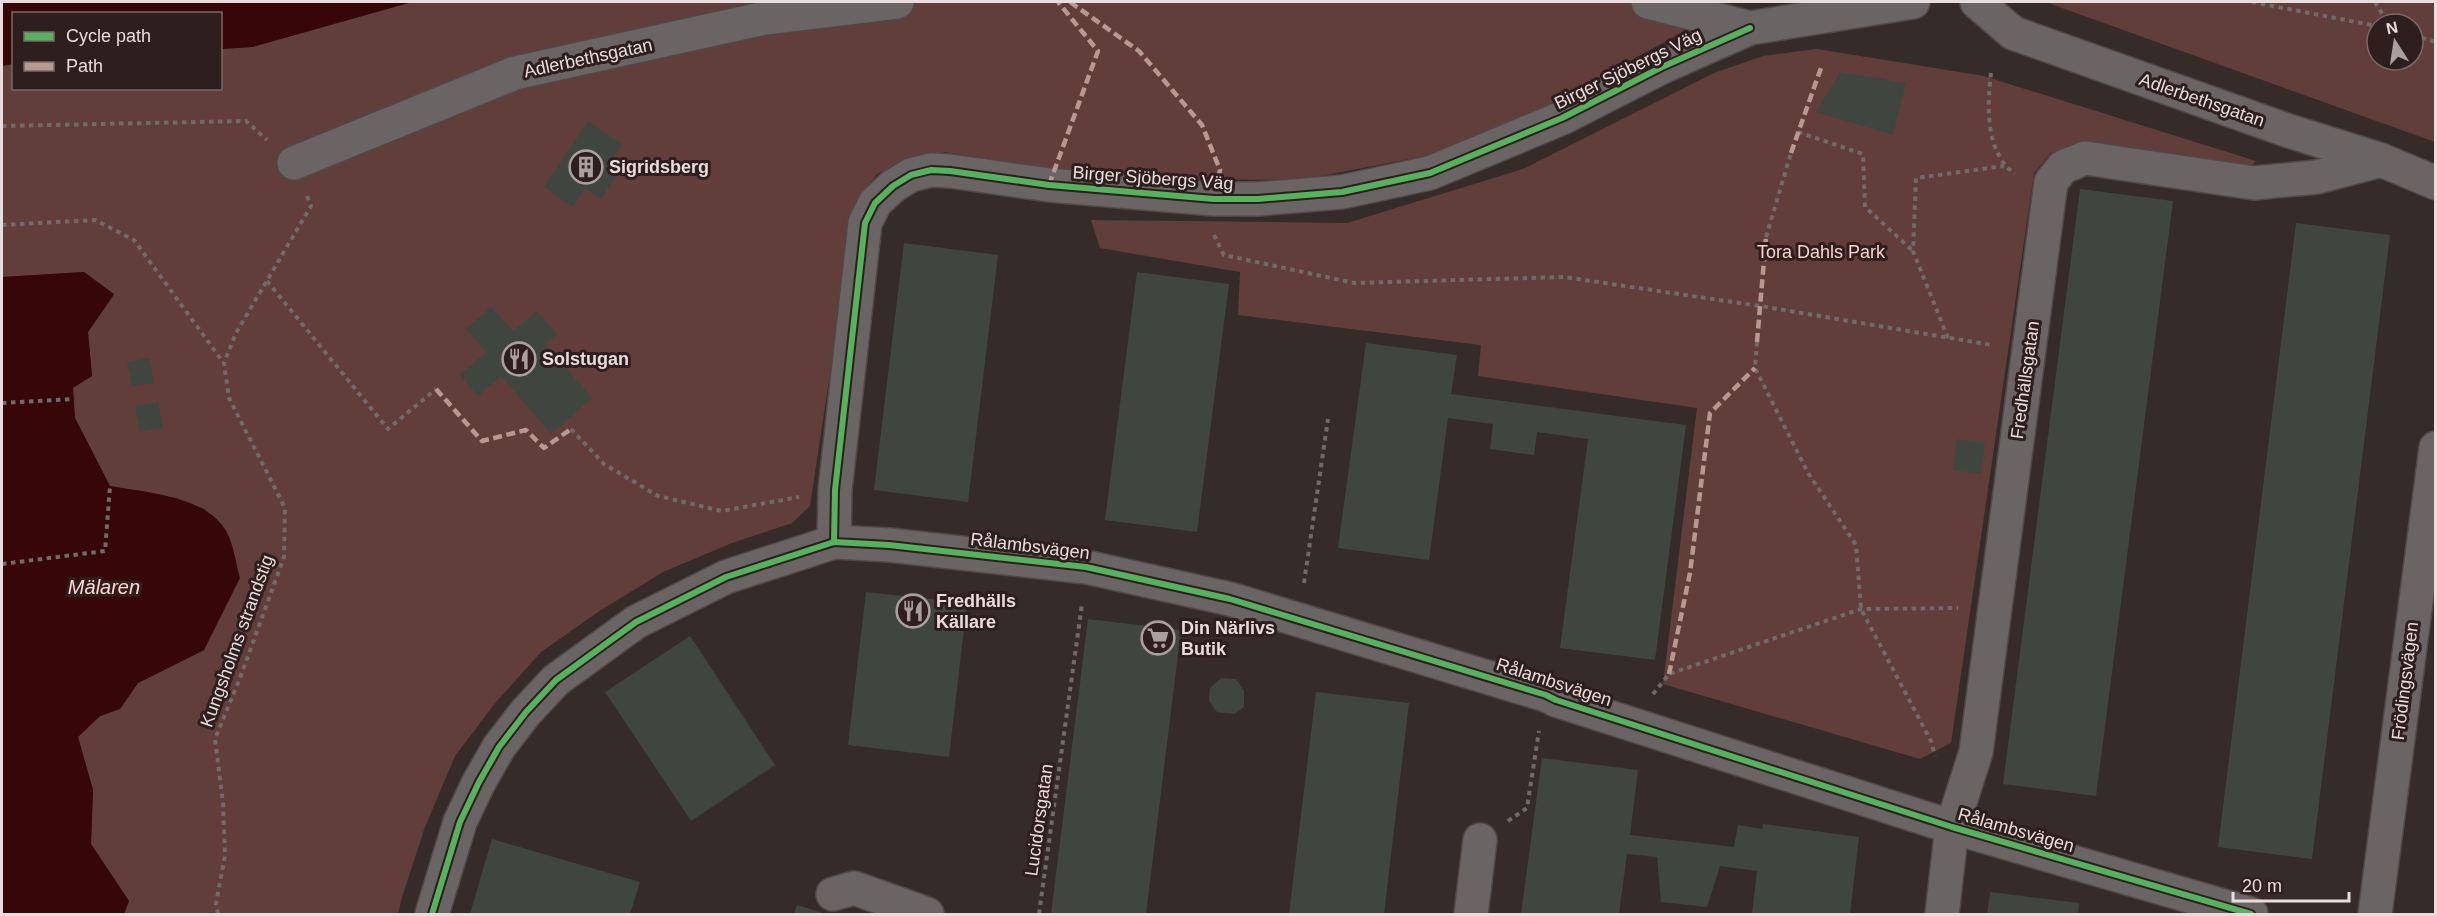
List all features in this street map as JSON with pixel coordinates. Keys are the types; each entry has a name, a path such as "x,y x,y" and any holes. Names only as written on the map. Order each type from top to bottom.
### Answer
{"street":[{"name":"Adlerbethsgatan","path":"294,164 516,73 765,18 897,2"},
{"path":"1648,2 1750,28 1913,2"},
{"name":"Adlerbethsgatan","path":"1977,2 2013,33 2289,131 2380,160 2436,183"},
{"name":"Birger Sjöbergs Väg","path":"834,542 835,490 865,223 875,203 893,186 911,175 931,170 950,171 1049,185 1214,199 1258,199 1342,192 1430,173 1562,118 1662,67 1750,28"},
{"path":"2051,182 2063,167 2085,158 2254,183 2317,177 2380,160"},
{"name":"Fredhällsgatan","path":"1942,915 1952,827 1976,752 2051,182"},
{"name":"Frödingsvägen","path":"2375,915 2436,448"},
{"path":"432,915 460,822 479,782 500,747 526,712 556,680 636,622 726,577 834,542"},
{"name":"Rålambsvägen","path":"834,542 889,545 1086,567 1230,599 1630,722 1952,827 2251,915"},
{"path":"1471,915 1480,840"},
{"path":"833,894 854,888 927,915"}],"path":[{"path":"2252,2 2365,24"},
{"path":"1991,73 1987,101 1989,129 2004,166 2017,175 2051,182"},
{"path":"2,126 246,121 294,164"},
{"path":"1798,132 1863,154 1865,207 1913,251"},
{"path":"1766,237 1791,153"},
{"path":"1948,338 1913,251 1916,178 2004,166"},
{"path":"2,225 95,220 134,240 224,363"},
{"path":"1210,227 1224,255 1354,283 1564,277 1760,306 2029,351"},
{"path":"267,281 388,429 436,388"},
{"path":"1757,342 1755,368 1808,473 1856,545 1861,609 1931,741 1936,762"},
{"path":"2,403 74,399"},
{"path":"1308,544 1328,419"},
{"path":"571,429 604,464 658,496 722,511 835,490"},
{"path":"2,564 105,551 110,486"},
{"path":"1630,722 1669,674 1861,609 1995,608"},
{"path":"1527,808 1533,755"}],"green space":[{"path":"412,2 1718,2 1681,33 1549,105 1425,156 1300,180 1119,179 945,152 911,158 877,174 856,201 810,506 792,523 732,543 663,572 601,610 541,652 496,702 455,756 425,827 398,914 124,914 129,901 91,844 93,790 78,737 100,716 120,709 138,683 204,650 227,532 205,509 176,498 110,486 75,418 72,388 92,376 88,332 114,295 84,272 2,277 2,66 12,64 12,90 222,90 222,49 252,47"},
{"path":"2049,2 2435,2 2435,142 2051,4"},
{"name":"Tora Dahls Park","path":"1817,49 1984,76 2256,161 2249,169 2082,146 2051,153 2034,173 1951,743 1920,759 1663,684 1697,408 1478,376 1481,345 1238,315 1240,272 1100,248 1091,220 1347,223 1523,169 1714,73 1763,56"}],"water":[{"path":"2,2 412,2 252,47 222,49 222,12 12,12 12,64 2,66"},
{"name":"Mälaren","path":"84,272 114,294 88,332 92,376 73,388 75,418 110,486 175,498 206,511 219,521 229,538 240,578 204,650 138,683 120,709 100,716 78,737 93,790 91,844 129,901 124,914 2,914 2,277"}],"building":[{"path":"1840,72 1906,83 1893,135 1816,112"},
{"name":"Sigridsberg","path":"588,121 622,144 609,163 620,170 601,199 585,188 573,207 544,187"},
{"path":"2080,189 2173,201 2096,796 2003,784"},
{"path":"2296,223 2390,235 2312,859 2218,847"},
{"path":"904,243 998,255 968,502 874,490"},
{"path":"1137,272 1229,284 1197,532 1105,520"},
{"path":"491,307 513,331 537,311 557,334 545,344 592,398 551,434 501,376 478,396 460,375 486,352 466,329"},
{"path":"1366,343 1457,355 1451,394 1686,425 1655,660 1560,648 1588,439 1537,432 1534,455 1490,449 1493,424 1448,418 1429,560 1338,548"},
{"path":"149,358 154,383 132,386 127,362"},
{"path":"158,402 163,428 140,432 135,406"},
{"path":"1957,439 1985,443 1981,474 1953,470"},
{"path":"866,592 967,603 949,757 848,745"},
{"path":"1088,619 1181,630 1146,914 1051,914"},
{"path":"690,636 775,765 691,821 605,692"},
{"path":"1221,678 1236,679 1244,691 1244,707 1234,714 1217,712 1209,701 1210,688"},
{"path":"1316,692 1409,703 1384,914 1289,914"},
{"path":"1542,758 1638,770 1630,835 1734,847 1738,825 1762,829 1763,824 1859,837 1850,914 1752,914 1757,871 1720,866 1707,907 1661,902 1657,857 1627,854 1619,914 1521,914"},
{"path":"492,839 640,882 630,914 470,914"},
{"path":"1990,892 2079,903 2078,914 1987,914"},
{"path":"797,905 826,914 794,914"}],"marked path":[{"path":"1049,185 1098,51 1058,2"},
{"path":"1070,2 1139,51 1202,125 1220,170 1214,199"},
{"path":"1791,153 1821,68"},
{"path":"1757,342 1766,237"},
{"path":"1669,674 1690,573 1710,413 1755,368"},
{"path":"436,389 482,441 526,430 544,448 571,429"}],"cycle path":[{"path":"834,542 835,490 865,223 875,203 893,186 911,175 931,170 950,171 1049,185 1214,199 1258,199 1342,192 1430,173 1562,118 1662,67 1750,28"},
{"path":"432,914 460,822 479,782 499,747 526,712 556,680 636,622 726,577 834,542 889,545 1086,567 1230,599 1546,695 1952,827 2251,914"}],"place":[{"name":"Sigridsberg","path":"586,167"},
{"name":"Solstugan","path":"519,359"},
{"name":"Fredhälls Källare","path":"913,611"},
{"name":"Din Närlivs Butik","path":"1158,638"}]}
